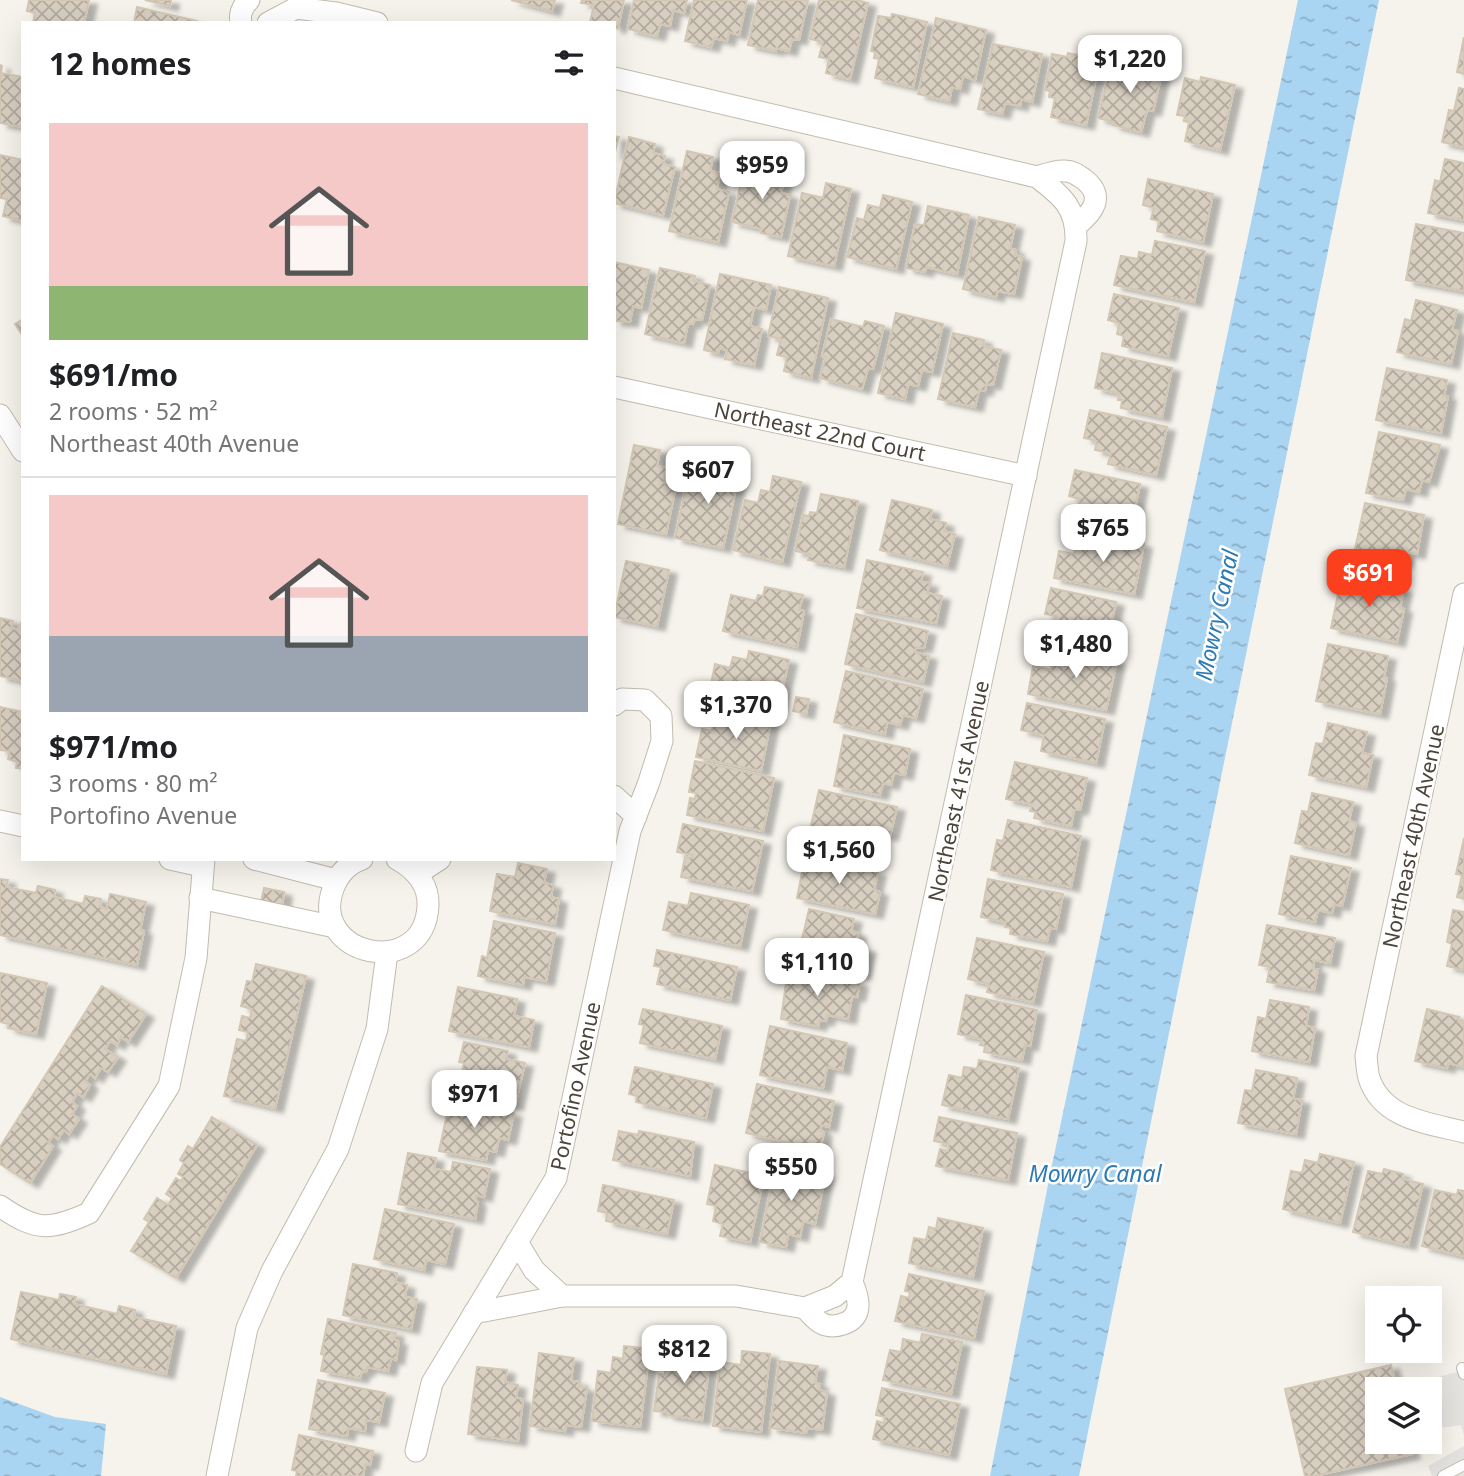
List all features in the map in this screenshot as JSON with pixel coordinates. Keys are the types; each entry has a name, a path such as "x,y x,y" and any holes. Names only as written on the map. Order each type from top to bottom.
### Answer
{"street":[{"path":"241,21 243,7 248,0"},
{"path":"269,21 292,4 369,21"},
{"path":"616,78 1037,177 1064,198 1077,225 1090,215 1096,206 1096,192 1089,183 1068,171 1055,171 1037,177"},
{"name":"Northeast 41st Avenue","path":"805,1308 820,1323 828,1326 853,1320 858,1311 859,1297 852,1282 1076,242 1077,225"},
{"name":"Northeast 22nd Court","path":"616,387 1026,476"},
{"path":"0,415 21,448"},
{"name":"Northeast 40th Avenue","path":"1464,594 1366,1056 1369,1078 1380,1098 1403,1117 1464,1132"},
{"name":"Portofino Avenue","path":"416,1451 432,1383 556,1178 630,831 662,741 661,716 645,700 622,699 616,704"},
{"path":"616,798 636,816"},
{"path":"0,821 21,826"},
{"path":"262,861 336,880"},
{"path":"359,861 345,869 336,880 331,895 330,912 335,927 344,939 371,953 387,953 413,940 422,929 427,915 426,894 417,874 400,861"},
{"path":"417,874 437,861"},
{"path":"0,1206 20,1219 44,1227 69,1222 89,1213 169,1086 196,958 203,863"},
{"path":"200,898 335,927"},
{"path":"217,1476 247,1328 272,1270 338,1149 377,1028 387,953"},
{"path":"517,1242 534,1269 562,1296"},
{"path":"474,1313 562,1296 736,1296 805,1308 835,1296 852,1282"}],"lane":[{"path":"1443,1476 1464,1465"}],"shaded area":[{"path":"1464,1370 1464,1436 1461,1425 1442,1428 1442,1377 1438,1377"},
{"path":"1464,1446 1464,1476 1432,1476 1428,1466"}],"water":[{"name":"Mowry Canal","path":"1298,0 1379,0 1079,1476 990,1476 1052,1165"},
{"path":"0,1397 55,1417 106,1424 101,1476 0,1476"}],"building":[{"path":"29,0 89,0 84,21 33,21 35,13 27,11"},
{"path":"145,0 171,0 170,6"},
{"path":"511,0 555,0 552,11"},
{"path":"582,0 624,0 618,28 616,21 590,21 594,5 581,3"},
{"path":"634,0 687,0 684,13 673,10 670,26 660,24 657,36 628,29"},
{"path":"694,0 747,0 739,35 729,32 727,41 714,38 711,47 685,41"},
{"path":"758,0 808,0 799,40 792,39 789,51 748,45"},
{"path":"819,0 857,0 868,3 850,79 826,73 829,59 819,57 823,42 810,39"},
{"path":"137,7 197,21 134,21"},
{"path":"892,14 927,22 913,87 875,78 879,59 874,58 875,52 871,51 878,16 891,18"},
{"path":"936,18 986,30 975,80 963,76 960,89 952,87 949,101 918,94"},
{"path":"1464,37 1464,74 1457,72"},
{"path":"993,44 1042,54 1032,102 1021,99 1020,106 1005,103 1002,114 978,109"},
{"path":"1068,53 1100,60 1086,125 1051,117 1055,98 1049,97 1050,91 1045,90 1052,54 1067,57"},
{"path":"1111,63 1142,70 1144,65 1163,69 1153,111 1147,110 1141,132 1098,118"},
{"path":"0,65 1,73 21,77 21,127 0,123"},
{"path":"1201,77 1235,85 1220,150 1185,141 1189,122 1184,121 1185,116 1177,115 1185,78 1200,82"},
{"path":"1459,88 1464,89 1464,147 1442,142 1449,110 1454,111"},
{"path":"629,137 655,144 653,153 665,156 663,164 675,167 663,215 616,203"},
{"path":"687,151 713,157 710,171 720,173 717,189 729,192 718,242 669,231"},
{"path":"0,155 21,160 21,220 3,216 7,199 0,198"},
{"path":"1445,159 1464,163 1464,220 1428,213 1435,180 1440,182"},
{"path":"745,165 785,175 781,193 790,195 781,237 732,222"},
{"path":"1148,179 1213,194 1203,242 1157,231 1159,221 1151,219 1154,208 1143,205"},
{"path":"826,183 851,189 834,266 788,256 802,193 823,198"},
{"path":"883,195 912,202 896,269 847,257 857,218 864,220 868,205 880,208"},
{"path":"928,206 969,215 957,274 926,267 925,272 906,268 915,224 924,225"},
{"path":"979,217 1015,225 1010,249 1016,250 1015,255 1022,257 1014,294 997,291 996,297 963,289"},
{"path":"1416,224 1464,233 1464,291 1406,280"},
{"path":"1155,241 1205,251 1194,302 1114,285 1121,256 1138,259 1139,252 1152,255"},
{"path":"616,262 649,270 641,308 633,306 630,322 616,321"},
{"path":"660,268 695,276 694,281 710,285 702,320 695,319 693,324 688,323 684,343 645,334"},
{"path":"720,274 771,285 766,310 754,307 750,326 762,329 754,365 725,359 727,350 719,348 718,353 704,350"},
{"path":"779,287 828,298 811,378 784,371 787,357 777,355 781,339 768,336"},
{"path":"1114,294 1179,308 1168,356 1122,346 1124,336 1117,334 1119,323 1108,320"},
{"path":"1416,300 1457,310 1452,330 1458,331 1451,364 1397,352 1405,319 1411,321"},
{"path":"896,313 943,324 932,372 922,370 918,386 908,384 905,399 878,393"},
{"path":"831,319 863,327 865,321 884,326 873,369 868,368 862,389 820,378"},
{"path":"21,320 21,333 15,324"},
{"path":"953,333 984,340 983,346 1001,350 993,385 986,384 985,391 979,390 975,407 938,399"},
{"path":"1102,353 1172,368 1162,417 1121,408 1119,393 1095,388"},
{"path":"1387,368 1447,380 1444,396 1448,396 1441,433 1376,420"},
{"path":"1090,410 1167,427 1156,475 1108,464 1111,453 1095,450 1097,441 1084,438"},
{"path":"1379,432 1440,445 1429,482 1422,480 1419,492 1406,489 1403,500 1366,493"},
{"path":"634,445 660,450 657,466 667,468 664,483 676,486 666,534 618,524"},
{"path":"691,465 710,469 707,479 712,480 716,465 740,470 723,548 675,538"},
{"path":"1075,470 1140,484 1130,532 1083,522 1086,512 1078,510 1080,499 1069,496"},
{"path":"773,476 801,482 782,562 733,550 745,500 758,503 761,490 770,492"},
{"path":"821,494 858,501 844,567 808,560 810,554 795,551 803,515 817,513"},
{"path":"892,500 932,510 930,519 946,523 944,531 955,534 947,566 880,550"},
{"path":"1365,503 1424,515 1417,554 1407,552 1404,563 1391,560 1389,570 1352,563"},
{"path":"1094,533 1144,544 1134,594 1054,578 1059,551 1074,554 1076,545 1091,548"},
{"path":"867,560 923,572 921,582 930,583 927,593 942,596 936,623 857,608"},
{"path":"626,561 669,570 657,626 616,617"},
{"path":"1342,575 1404,589 1400,608 1404,609 1397,642 1331,628"},
{"path":"765,587 803,595 799,610 804,611 797,647 723,631 731,595 756,601 758,595 763,596"},
{"path":"1051,588 1116,602 1105,650 1059,640 1061,629 1054,627 1056,616 1045,614"},
{"path":"856,614 928,631 924,648 916,647 914,652 929,656 923,682 845,664"},
{"path":"0,618 13,621 11,628 19,630 21,623 21,681 0,676"},
{"path":"1328,644 1388,656 1380,714 1316,701"},
{"path":"1062,650 1117,661 1106,710 1028,694 1033,666 1051,670 1052,664 1059,666"},
{"path":"749,651 789,660 778,708 709,694 715,664 730,668 733,657 747,660"},
{"path":"846,671 923,689 916,718 903,715 900,725 887,722 885,734 834,722"},
{"path":"796,697 809,699 806,714 793,711"},
{"path":"1027,703 1105,719 1096,763 1041,751 1044,735 1021,730"},
{"path":"0,707 21,712 21,769 16,768 17,762 8,759 10,751 0,750"},
{"path":"724,711 771,721 761,771 696,757 702,729 712,731 714,718 722,720"},
{"path":"1328,723 1367,732 1362,753 1373,755 1366,787 1309,775 1316,743 1323,744"},
{"path":"844,735 910,749 905,775 894,773 891,785 883,783 880,795 834,786"},
{"path":"695,761 774,778 763,831 687,815 690,798 695,799 696,793 689,792"},
{"path":"1015,762 1087,778 1080,810 1074,810 1071,826 1034,818 1036,812 1030,811 1032,804 1006,799"},
{"path":"819,790 897,807 890,836 877,833 875,841 863,839 860,851 808,839"},
{"path":"1312,793 1353,802 1349,821 1356,823 1349,855 1295,843 1302,811 1308,812"},
{"path":"1008,820 1081,836 1071,887 991,870 997,840 1003,841"},
{"path":"683,824 763,841 752,891 681,877 685,857 692,858 693,855 677,852"},
{"path":"1464,838 1464,899 1457,897 1462,875 1456,874"},
{"path":"1291,856 1351,868 1342,906 1334,904 1332,913 1318,910 1315,922 1279,914"},
{"path":"805,857 878,872 874,890 880,892 875,914 797,898"},
{"path":"518,863 547,869 544,883 553,885 551,897 559,899 555,924 490,911 497,874 515,877"},
{"path":"0,879 8,880 6,887 36,893 38,886 55,890 54,897 83,904 85,896 101,899 100,907 107,909 110,894 146,902 140,930 144,931 137,965 0,935"},
{"path":"988,879 1063,894 1056,929 1050,928 1047,941 1010,934 1011,928 1005,927 1006,922 981,917"},
{"path":"264,888 284,892 282,907 261,902"},
{"path":"691,893 749,905 740,946 663,930 669,902 688,906"},
{"path":"809,909 854,919 851,931 858,933 856,946 868,949 862,975 797,961"},
{"path":"1453,910 1464,912 1464,970 1447,966 1452,944 1447,942"},
{"path":"494,921 555,933 546,981 524,977 523,985 478,976 482,956 487,958"},
{"path":"1267,925 1335,938 1330,963 1314,960 1313,969 1318,969 1314,990 1267,982 1270,967 1259,965"},
{"path":"977,938 1044,952 1033,1002 987,992 989,984 968,979"},
{"path":"657,950 737,967 730,1000 657,984 661,967 654,966"},
{"path":"256,964 306,976 275,1108 224,1096 237,1039 246,1041 248,1032 239,1030 242,1016 250,1018 252,1009 241,1006 247,981 252,982"},
{"path":"788,969 860,983 857,997 852,996 848,1019 827,1015 826,1021 820,1020 818,1026 781,1019"},
{"path":"0,973 47,983 36,1034 8,1028 9,1024 0,1022"},
{"path":"102,986 146,1014 128,1042 121,1037 117,1045 110,1041 105,1049 118,1057 108,1072 101,1068 95,1078 90,1074 85,1081 90,1085 83,1097 77,1093 72,1102 77,1106 72,1114 79,1119 69,1134 64,1130 58,1139 53,1135 48,1143 53,1146 30,1183 0,1164 0,1147"},
{"path":"458,987 517,999 514,1016 534,1020 529,1047 449,1031"},
{"path":"966,995 1037,1010 1030,1046 1025,1045 1022,1060 984,1052 985,1046 980,1045 982,1039 958,1034"},
{"path":"1270,1000 1309,1007 1306,1026 1315,1028 1309,1062 1252,1051 1258,1017 1266,1019"},
{"path":"643,1009 722,1026 715,1059 640,1043 644,1025 639,1024"},
{"path":"1427,1009 1459,1017 1458,1022 1464,1023 1464,1067 1448,1063 1447,1068 1415,1061"},
{"path":"770,1026 847,1043 842,1070 827,1067 823,1088 760,1075"},
{"path":"464,1042 508,1051 506,1059 525,1063 515,1106 458,1093 464,1063 459,1062"},
{"path":"979,1060 1019,1068 1008,1119 942,1105 949,1075 962,1078 964,1067 977,1069"},
{"path":"635,1067 713,1084 706,1118 636,1102 637,1096 629,1094"},
{"path":"1256,1070 1297,1078 1293,1099 1302,1100 1296,1134 1238,1123 1245,1090 1252,1091"},
{"path":"757,1084 834,1101 829,1127 821,1125 820,1131 824,1132 820,1150 746,1133"},
{"path":"450,1100 514,1113 508,1140 499,1138 496,1152 488,1150 486,1160 439,1151"},
{"path":"212,1117 257,1145 176,1278 131,1251 149,1222 144,1219 157,1198 168,1205 172,1198 166,1194 176,1178 181,1181 183,1177 178,1174 184,1163 180,1160 188,1146 193,1149"},
{"path":"939,1117 1017,1133 1008,1180 936,1166 940,1149 948,1151 949,1144 934,1141"},
{"path":"619,1131 638,1135 639,1131 694,1142 690,1176 613,1160"},
{"path":"408,1153 436,1158 434,1169 451,1172 453,1162 490,1169 484,1197 476,1195 475,1201 478,1202 475,1219 398,1204"},
{"path":"1320,1154 1354,1162 1340,1223 1283,1209 1291,1171 1302,1173 1305,1160 1318,1163"},
{"path":"776,1163 826,1173 815,1224 803,1221 800,1237 788,1234 786,1247 760,1242"},
{"path":"715,1165 764,1176 750,1242 720,1236 723,1224 713,1221 716,1206 707,1204"},
{"path":"1384,1169 1403,1174 1402,1179 1423,1184 1408,1245 1353,1232 1368,1171 1382,1174"},
{"path":"603,1185 674,1200 667,1234 606,1221 607,1213 598,1211"},
{"path":"1435,1190 1457,1195 1458,1190 1464,1191 1464,1256 1422,1246"},
{"path":"385,1209 454,1224 445,1264 426,1260 424,1270 374,1259"},
{"path":"938,1218 983,1228 973,1277 909,1263 914,1238 926,1240 929,1227 936,1229"},
{"path":"353,1264 397,1273 395,1282 407,1285 405,1297 417,1299 411,1329 343,1315"},
{"path":"909,1274 984,1291 974,1338 895,1321 901,1296 909,1298 910,1292 905,1291"},
{"path":"21,1292 59,1300 60,1294 76,1297 74,1304 117,1314 119,1306 135,1310 134,1317 176,1326 166,1374 11,1339"},
{"path":"328,1319 396,1333 394,1340 399,1341 396,1360 391,1358 388,1371 367,1367 360,1378 321,1371 324,1355 321,1354"},
{"path":"922,1334 962,1342 951,1394 883,1380 890,1350 901,1352 903,1339 920,1343"},
{"path":"624,1346 650,1349 640,1427 592,1421 598,1371 611,1373 613,1357 623,1359"},
{"path":"677,1348 711,1353 702,1420 654,1411 659,1374 665,1375 665,1369 673,1370"},
{"path":"742,1351 770,1354 761,1432 713,1426 720,1362 741,1365"},
{"path":"539,1353 574,1358 571,1381 580,1382 579,1387 587,1388 581,1427 566,1425 565,1431 530,1426"},
{"path":"779,1361 818,1366 815,1383 820,1384 819,1390 827,1392 822,1430 807,1428 806,1433 770,1428"},
{"path":"1391,1365 1394,1377 1365,1377 1365,1454 1412,1454 1305,1476 1285,1389"},
{"path":"477,1367 507,1370 505,1382 518,1385 516,1398 523,1399 518,1441 468,1434"},
{"path":"318,1380 385,1393 379,1422 366,1420 365,1431 348,1428 347,1436 309,1429"},
{"path":"882,1388 960,1404 949,1455 873,1439 877,1421 884,1423 885,1417 876,1415"},
{"path":"299,1435 373,1451 370,1465 365,1464 363,1476 296,1476 297,1471 292,1470"}]}
